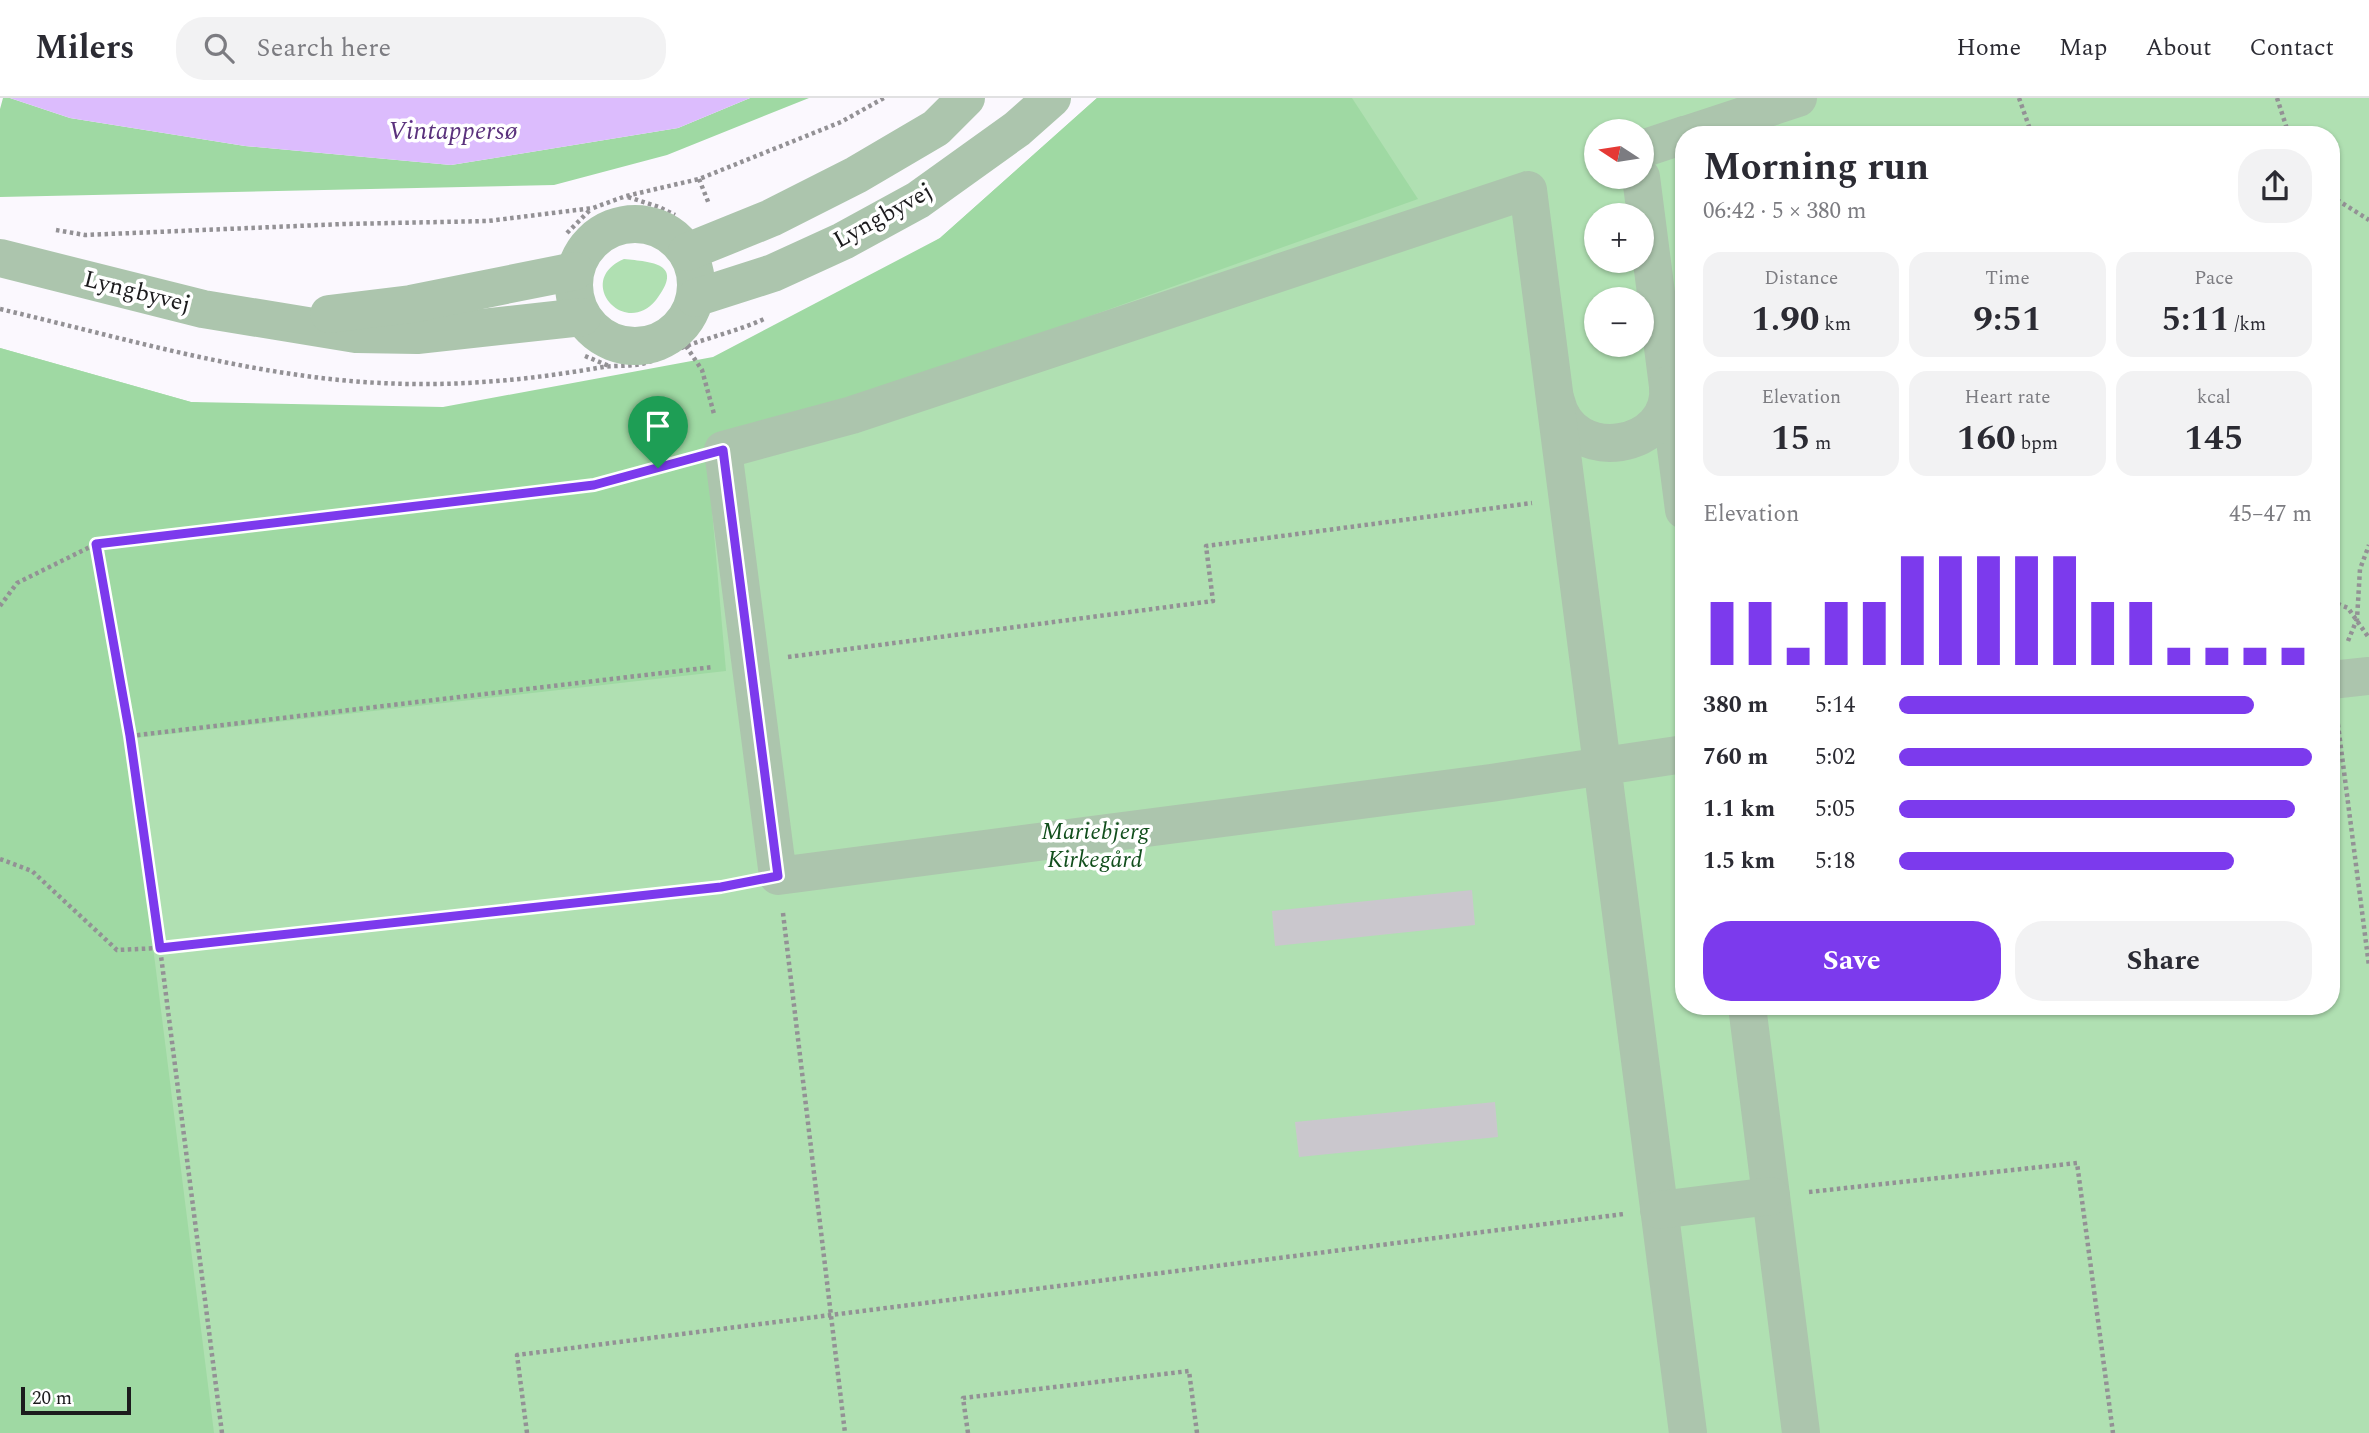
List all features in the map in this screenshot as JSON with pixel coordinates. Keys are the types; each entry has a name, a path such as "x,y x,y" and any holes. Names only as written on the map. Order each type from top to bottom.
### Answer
{"street":[{"name":"Lyngbyvej","path":"687,252 771,218 856,175 936,128 966,98"},
{"name":"Lyngbyvej","path":"695,298 773,273 843,241 918,200 1017,129 1052,98"},
{"path":"1712,126 1798,98"},
{"path":"1654,145 1675,138"},
{"path":"1643,189 1675,442"},
{"path":"1675,755 1602,766 1477,785 778,876 723,450 852,415 1528,190 1567,498 1602,766 1660,1210 1688,1433"},
{"path":"635,223 655,227 673,237 687,252 696,282 695,298 689,315 663,340 645,346 627,346 609,341 594,331 582,317 574,295 575,271 583,252 597,237 615,227 635,223"},
{"name":"Lyngbyvej","path":"0,258 203,309 356,334 417,335 582,317"},
{"name":"Lyngbyvej","path":"275,321 411,304 575,271"},
{"path":"1554,388 1558,407 1567,424 1581,436 1599,443 1618,444 1636,439 1652,428 1663,412 1669,394 1666,375"},
{"path":"1748,1015 1801,1433"},
{"path":"1660,1210 1771,1196"}],"path":[{"path":"48,228 85,235 488,221 593,208 626,196 699,178 841,122 884,98"},
{"path":"2019,98 2029,126"},
{"path":"2277,98 2286,126"},
{"path":"2340,200 2369,220"},
{"path":"0,606 17,583 96,544 594,485 723,450 702,370 686,346 647,363 610,366"},
{"path":"130,736 751,662 1213,601 1206,546 1567,498"},
{"path":"96,544 130,736 222,1433"},
{"path":"2369,545 2360,569 2357,620 2344,679 2369,966"},
{"path":"2340,605 2348,608 2369,639"},
{"path":"0,859 32,871 117,950 160,948 721,887 778,876 845,1433"},
{"path":"1771,1196 2077,1163 2112,1433"},
{"path":"527,1433 517,1355 1660,1210"},
{"path":"968,1433 963,1398 1189,1371 1197,1433"}],"green space":[{"path":"3,98 70,118 245,146 451,165 678,128 750,98 809,98 667,155 554,185 0,197 0,109"},
{"name":"Mariebjerg Kirkegård","path":"1097,98 2369,98 2369,1433 0,1433 0,348 191,402 436,426 721,389 940,238"},
{"path":"1097,98 1352,98 1418,199 707,453 726,671 127,739 214,1433 0,1433 0,348 191,402 443,407 713,357 940,238"},
{"path":"624,259 645,261 661,267 666,272 664,288 656,300 643,310 630,313 619,310 609,302 604,291 603,280 610,268"}],"water":[{"name":"Vintappersø","path":"10,98 750,98 678,128 451,165 245,146 70,118"}],"building":[{"path":"1472,890 1475,925 1275,946 1272,911"},
{"path":"1495,1102 1498,1137 1299,1157 1295,1122"}],"route":[{"path":"723,450 778,876 721,887 160,948 130,736 96,544 594,485 658,468 723,450"}]}
